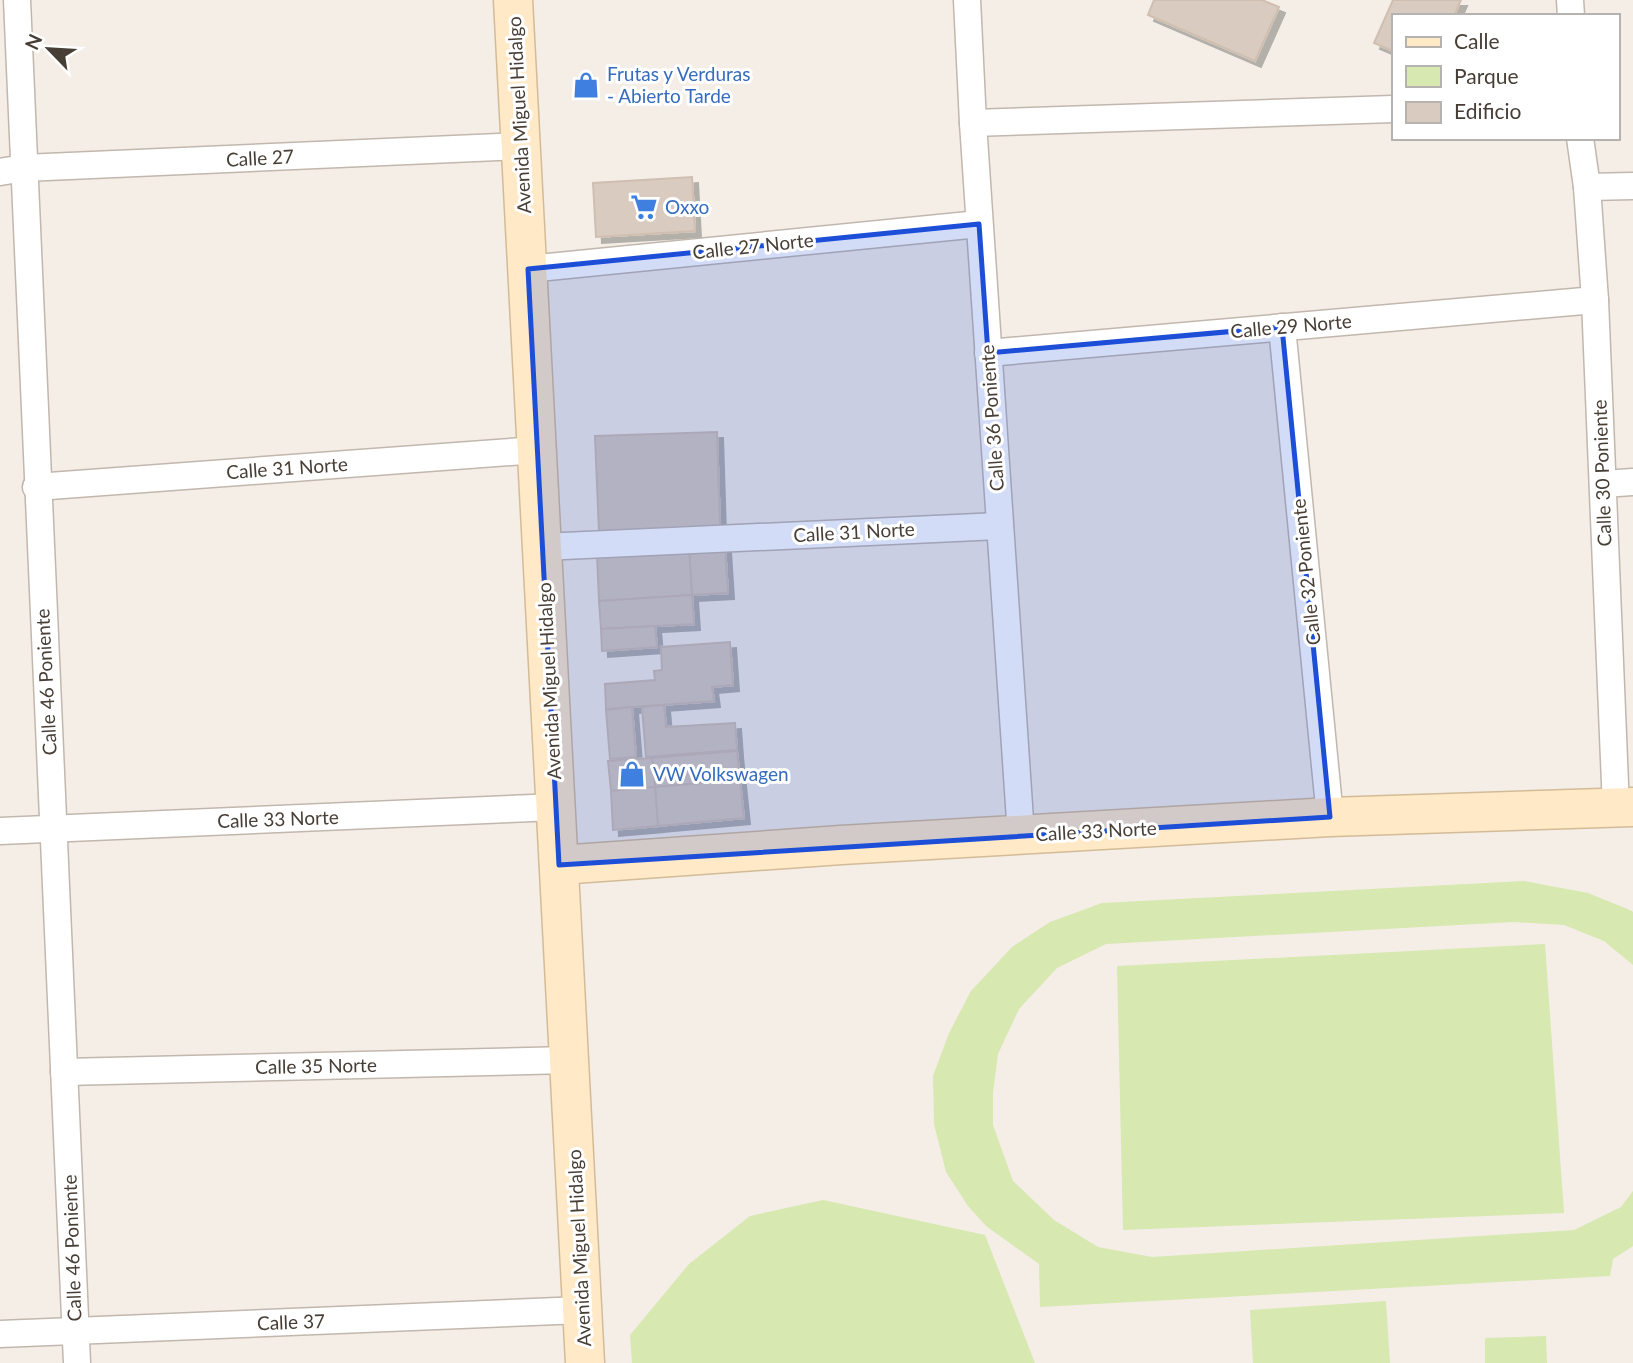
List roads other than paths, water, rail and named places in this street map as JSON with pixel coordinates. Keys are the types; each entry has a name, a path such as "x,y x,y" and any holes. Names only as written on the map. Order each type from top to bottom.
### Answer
{"main road":[{"name":"Avenida Miguel Hidalgo","path":"513,0 585,1363"},
{"name":"Calle 33 Norte","path":"559,865 1330,817 1624,807"}],"street":[{"name":"Calle 46 Poniente","path":"17,0 12,170 36,487 77,1363"},
{"name":"Calle 36 Poniente","path":"967,0 979,224 1021,835"},
{"path":"973,123 1392,109"},
{"name":"Calle 30 Poniente","path":"1580,140 1587,187 1595,300 1603,484 1624,807"},
{"name":"Calle 27","path":"12,170 520,146"},
{"path":"1587,187 1633,186"},
{"name":"Calle 27 Norte","path":"528,269 979,224"},
{"name":"Calle 29 Norte","path":"988,353 1595,300"},
{"name":"Calle 32 Poniente","path":"1282,327 1330,817"},
{"name":"Calle 31 Norte","path":"36,487 537,450"},
{"path":"1603,484 1633,482"},
{"name":"Calle 31 Norte","path":"542,547 999,526"},
{"name":"Calle 33 Norte","path":"0,831 556,807"},
{"name":"Calle 35 Norte","path":"64,1072 569,1060"},
{"name":"Calle 37","path":"0,1334 582,1310"}],"place":[{"name":"Frutas y Verduras - Abierto Tarde","path":"586,85"},
{"name":"Oxxo","path":"644,207"},
{"name":"VW Volkswagen","path":"632,774"}]}
